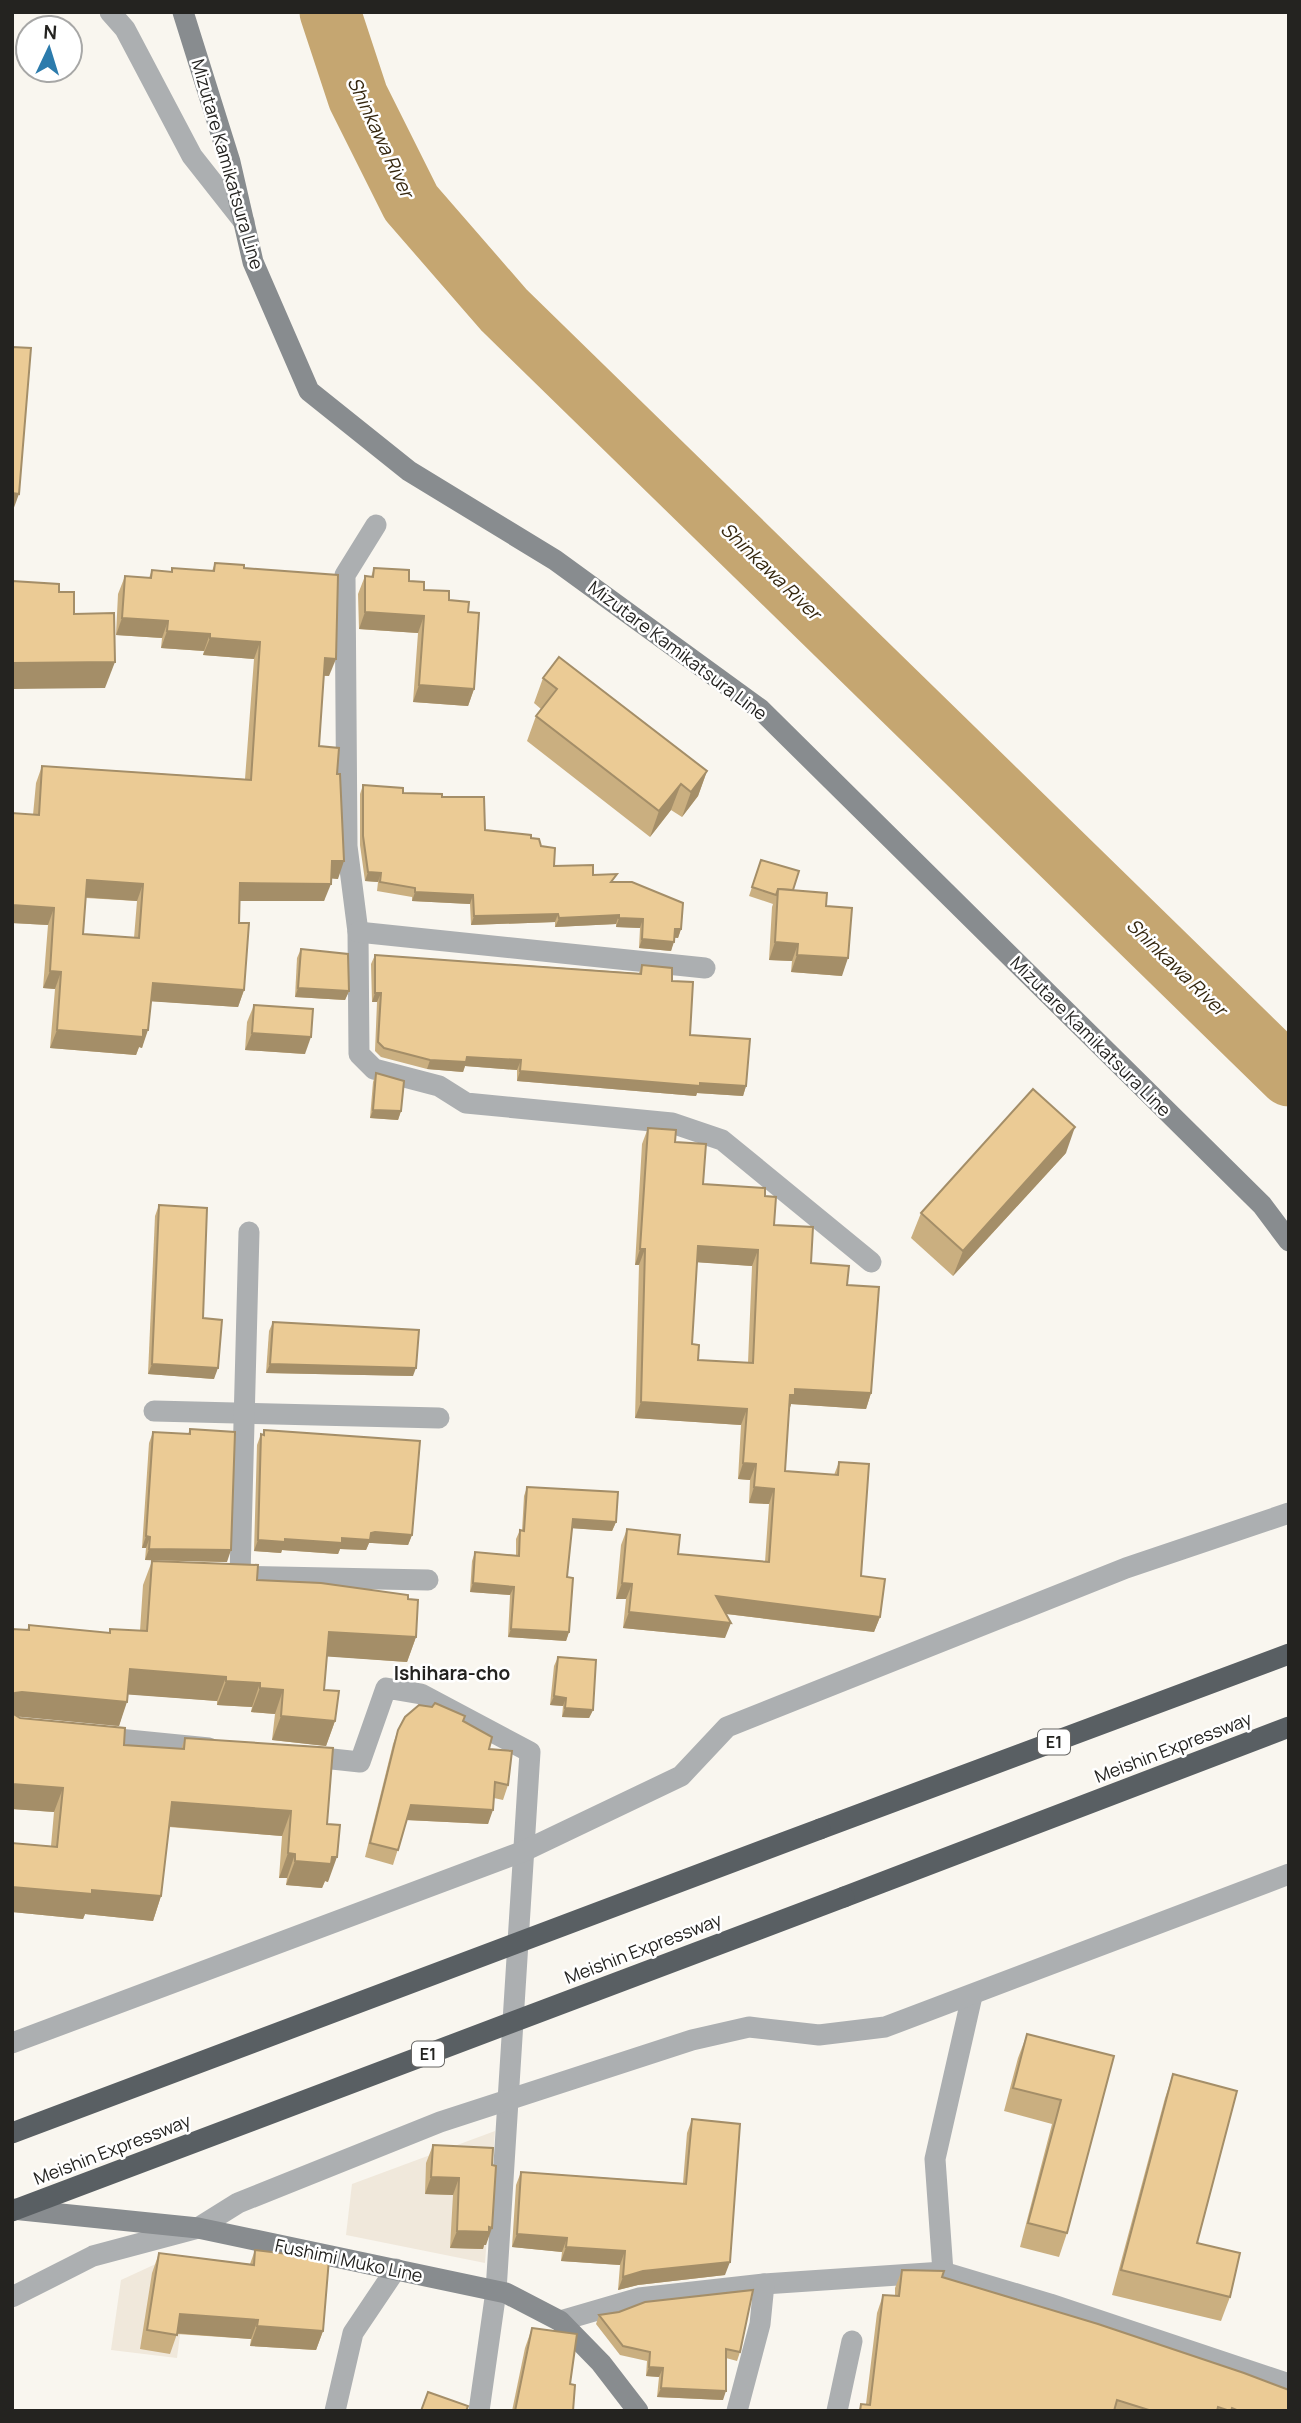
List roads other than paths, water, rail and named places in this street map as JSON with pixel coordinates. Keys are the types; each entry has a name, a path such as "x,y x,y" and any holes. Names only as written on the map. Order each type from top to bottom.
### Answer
{"highway":[{"name":"E1","path":"12,2133 1289,1654"},
{"name":"Meishin Expressway","path":"12,2210 1289,1727"}],"main road":[{"name":"Mizutare Kamikatsura Line","path":"183,12 230,162 253,262 309,391 409,471 555,560 760,709 1262,1205 1289,1241"},
{"name":"Fushimi Muko Line","path":"12,2210 198,2228 496,2291 561,2320 601,2363 638,2411"}],"street":[{"path":"110,12 125,29 192,156 244,222"},
{"path":"376,525 345,575 347,846 358,932 359,1054 374,1069 439,1086 466,1103 672,1123 722,1140 871,1262"},
{"path":"358,932 705,968"},
{"path":"240,1576 248,1232"},
{"path":"154,1411 439,1418"},
{"path":"12,2043 524,1851 681,1776 727,1727 1126,1568 1289,1513"},
{"path":"213,1575 428,1580"},
{"path":"276,1754 360,1762 386,1688 421,1693 530,1752 496,2291 479,2411"},
{"path":"82,1736 235,1750"},
{"path":"12,2297 93,2256 198,2228 239,2203 440,2122 508,2099 692,2040 749,2027 820,2035 885,2027 1289,1874"},
{"path":"943,2272 935,2159 972,1996"},
{"path":"335,2411 353,2333 396,2269"},
{"path":"561,2320 639,2298 765,2284 943,2272 1063,2308 1289,2385"},
{"path":"737,2411 760,2324 765,2284"},
{"path":"837,2411 852,2341"}],"waterway":[{"name":"Shinkawa River","path":"330,12 358,97 411,203 504,310 1289,1076"}],"district":[{"name":"Ishihara-cho","path":"452,1673"}]}
